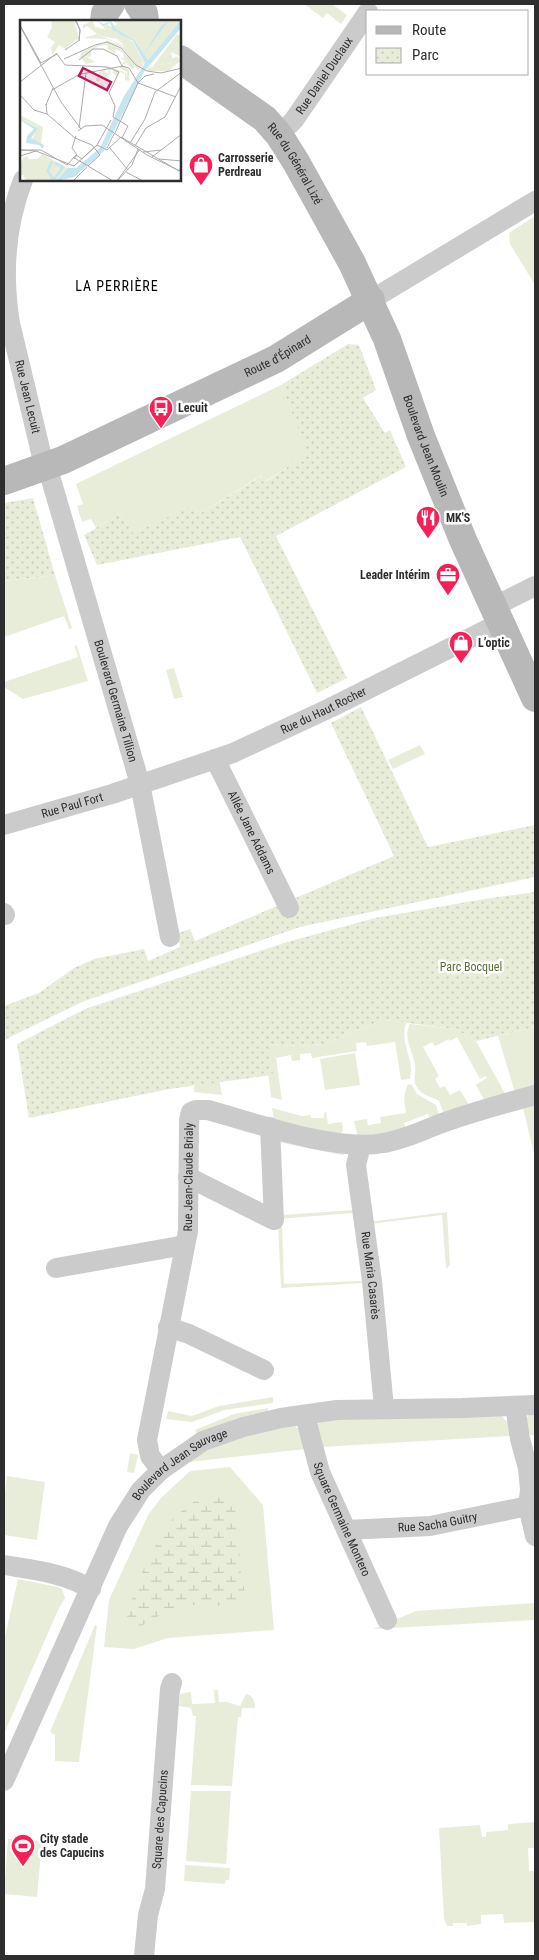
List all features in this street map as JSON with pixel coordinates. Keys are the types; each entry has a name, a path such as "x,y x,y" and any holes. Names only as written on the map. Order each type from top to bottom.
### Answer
{"main road":[{"path":"138,4 144,13 145,20"},
{"name":"Rue du Général Lizé","path":"181,60 265,119 278,135 352,263 371,300"},
{"name":"Route d'Épinard","path":"4,481 46,467 276,359 371,300"},
{"name":"Boulevard Jean Moulin","path":"371,300 387,339 421,436 496,615 535,698"}],"street":[{"name":"Rue Daniel Duclaux","path":"278,135 294,120 366,15"},
{"name":"Rue Jean Lecuit","path":"23,181 11,216 7,237 5,258 6,302 11,330 46,467"},
{"name":"Route d'Épinard","path":"371,300 535,201"},
{"name":"Boulevard Germaine Tillion","path":"46,467 140,784 170,937"},
{"name":"Rue du Haut Rocher","path":"140,784 233,753 330,708 496,615 535,586"},
{"name":"Allée Jane Addams","path":"215,759 289,908"},
{"name":"Rue Paul Fort","path":"4,825 140,784"},
{"name":"Rue Jean-Claude Brialy","path":"161,1470 150,1456 147,1440 188,1231 189,1120 191,1112 208,1110 330,1142 361,1145 401,1139 483,1109 535,1095"},
{"path":"188,1178 274,1220 270,1127"},
{"name":"Rue Maria Casarès","path":"361,1145 356,1165 372,1284 384,1408"},
{"path":"56,1268 185,1245"},
{"path":"168,1327 189,1334 264,1370"},
{"name":"Boulevard Jean Sauvage","path":"4,1781 118,1526 140,1490 161,1470 203,1441 243,1427 281,1418 337,1410 535,1404"},
{"path":"515,1406 520,1439 528,1468 530,1490 528,1506 535,1536"},
{"name":"Square Germaine Montero","path":"305,1416 320,1472 387,1620"},
{"name":"Rue Sacha Guitry","path":"347,1530 430,1526 528,1506"},
{"path":"4,1565 67,1577 91,1589"},
{"name":"Square des Capucins","path":"144,1956 148,1915 155,1889 172,1683"}],"green space":[{"path":"304,4 332,4 347,15 341,24 327,13 323,18"},
{"path":"535,216 535,285 510,244 509,233"},
{"path":"348,344 359,345 376,390 363,398 385,433 390,430 406,467 276,536 347,678 317,693 240,537 97,565 84,535 120,514 133,533 191,507 196,516 263,475 267,481 308,453 281,385"},
{"path":"281,385 309,453 266,481 262,475 196,516 191,508 133,533 120,514 96,528 91,519 82,522 77,506 83,504 76,484"},
{"path":"33,498 55,575 4,581 4,503"},
{"path":"55,575 72,628 69,629 64,616 4,637 4,581"},
{"path":"74,645 77,646 88,681 23,699 4,687 4,682 78,657"},
{"path":"174,668 183,697 174,699 166,670"},
{"path":"361,707 428,847 535,825 535,877 300,927 82,1002 4,1040 4,1006 39,993 74,968 94,959 144,949 148,961 180,947 178,933 190,929 195,941 394,856 331,723"},
{"path":"420,745 425,754 393,769 388,760"},
{"name":"Parc Bocquel","path":"535,892 535,1027 476,1041 455,1029 384,1020 351,1032 326,1044 297,1046 268,1044 273,1075 169,1089 29,1118 17,1044 85,1009 287,942 375,918"},
{"path":"384,1020 406,1023 404,1038 410,1064 410,1079 401,1080 395,1042 367,1046 366,1042 356,1043 357,1051 312,1058 311,1053 300,1054 300,1060 292,1061 291,1055 276,1058 282,1100 271,1097 267,1065 268,1044 297,1046 326,1044 351,1032"},
{"path":"410,1024 455,1029 476,1041 508,1099 487,1105 476,1085 487,1078 485,1076 480,1079 457,1037 435,1046 432,1042 423,1047 439,1076 435,1079 440,1088 445,1086 450,1095 460,1090 472,1110 446,1119 439,1101 423,1093 416,1086 414,1061 407,1035"},
{"path":"535,1027 535,1088 516,1096 498,1036"},
{"path":"355,1053 360,1085 325,1090 320,1059"},
{"path":"214,1066 218,1074 222,1095 194,1092 194,1087"},
{"path":"411,1084 417,1094 436,1105 441,1121 433,1124 428,1114 404,1123 408,1134 358,1138 354,1121 367,1119 368,1125 381,1123 380,1117 406,1113 404,1098 407,1085"},
{"path":"535,1105 535,1158 523,1108"},
{"path":"272,1108 302,1116 311,1115 311,1118 324,1118 324,1113 326,1112 328,1124 342,1122 343,1130 339,1137 275,1126"},
{"path":"275,1138 344,1153 344,1155 337,1154 278,1142 282,1215 353,1210 353,1213 278,1219"},
{"path":"447,1212 450,1265 446,1269 442,1215 370,1224 369,1222"},
{"path":"278,1223 282,1223 284,1284 362,1281 362,1283 281,1288"},
{"path":"273,1397 273,1403 224,1410 192,1422 166,1419 168,1411 192,1416 219,1406"},
{"path":"268,1408 268,1411 237,1418 197,1434 195,1430 234,1414"},
{"path":"535,1413 535,1435 531,1435 527,1432 524,1420 530,1414"},
{"path":"501,1415 509,1424 510,1436 321,1447 314,1429 322,1419"},
{"path":"294,1426 298,1428 306,1449 189,1462 205,1447 249,1432"},
{"path":"130,1453 138,1455 134,1473 127,1472"},
{"path":"230,1467 263,1505 274,1630 168,1638 134,1649 104,1647 109,1600 148,1515 161,1498 190,1471"},
{"path":"7,1476 45,1482 37,1540 4,1535 4,1500"},
{"path":"218,1494 235,1510 238,1521 241,1575 245,1592 240,1604 234,1608 205,1605 183,1606 170,1610 139,1627 127,1628 125,1619 130,1613 133,1590 162,1534 174,1517 200,1497"},
{"path":"18,1579 58,1587 62,1589 65,1598 4,1734 4,1641"},
{"path":"535,1603 535,1620 373,1629 416,1611"},
{"path":"95,1625 97,1626 79,1762 55,1761 55,1735 50,1732"},
{"path":"214,1690 218,1690 219,1702 240,1706 246,1694 253,1699 255,1708 242,1708 241,1717 238,1717 232,1786 191,1785 196,1716 193,1716 191,1708 179,1706 180,1695 191,1692 192,1704 215,1703"},
{"path":"191,1791 231,1791 226,1864 186,1861"},
{"path":"535,1822 535,1848 528,1848 529,1871 535,1871 535,1922 504,1923 503,1914 481,1915 481,1924 467,1926 467,1923 453,1923 453,1926 447,1926 444,1919 439,1828 480,1825 482,1837 486,1837 486,1832 508,1830 508,1824"},
{"name":"City stade des Capucins","path":"8,1839 42,1841 37,1897 4,1894"},
{"path":"185,1865 230,1868 229,1880 226,1880 225,1884 184,1881"}],"place":[{"name":"Carrosserie Perdreau","path":"201,186"},
{"name":"Lecuit","path":"161,429"},
{"name":"MK'S","path":"428,539"},
{"name":"Leader Intérim","path":"448,596"},
{"name":"L’optic","path":"461,664"},
{"name":"City stade des Capucins","path":"23,1867"}],"district":[{"name":"LA PERRIÈRE","path":"117,286"}]}
